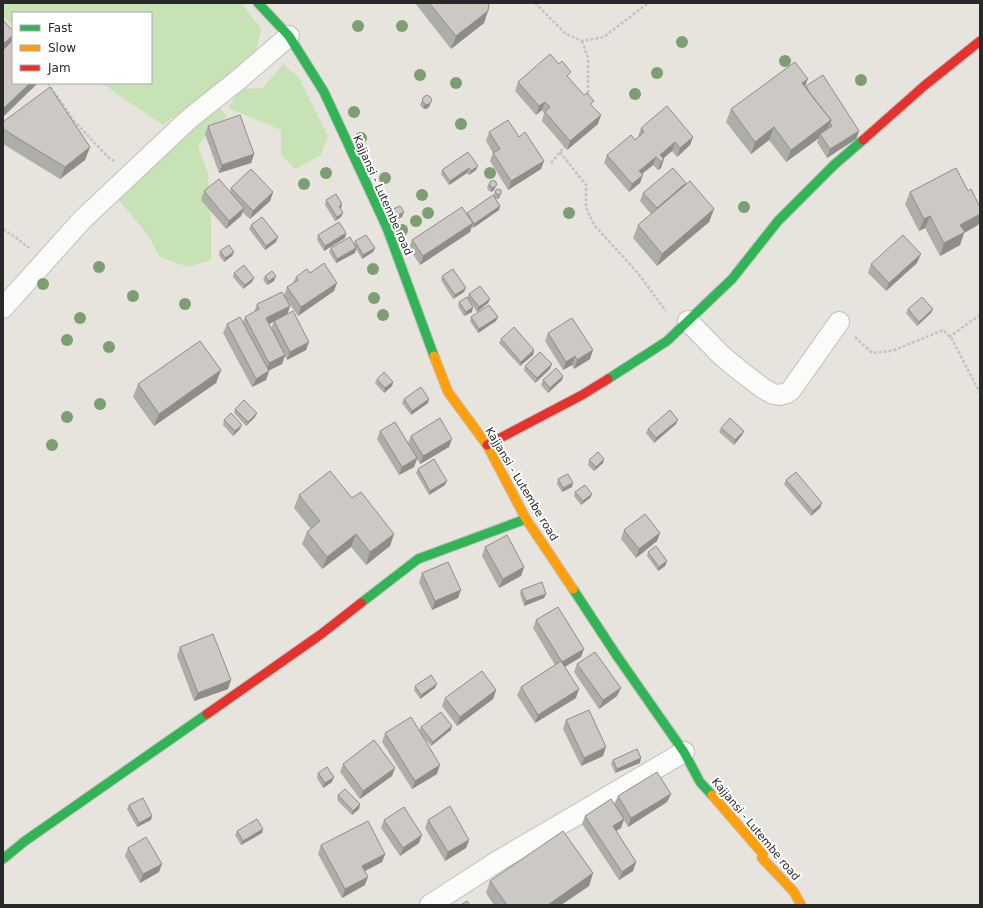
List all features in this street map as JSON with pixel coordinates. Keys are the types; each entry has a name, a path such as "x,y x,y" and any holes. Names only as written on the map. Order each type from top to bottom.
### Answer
{"street":[{"path":"3,308 82,220 189,118 238,80 289,36 258,3"},
{"name":"Kajjansi - Lutembe road","path":"289,36 324,92 387,228 448,392 487,445 526,519 684,752 700,782 763,854 762,858 794,892 801,905"},
{"path":"487,445 582,395 667,341 732,280 778,221 834,165 924,86 980,42"},
{"path":"684,325 739,370 764,388 774,394 779,395 787,393 791,390 839,322"},
{"path":"3,859 31,836 320,635 418,559 526,519"},
{"path":"430,905 498,861 684,752"}],"path":[{"path":"535,3 566,34 582,41 604,38 648,3"},
{"path":"582,41 588,58 588,101"},
{"path":"49,84 75,122 108,157 133,172"},
{"path":"550,163 569,142"},
{"path":"560,152 586,185 586,207 594,225 684,325"},
{"path":"3,229 45,261"},
{"path":"949,337 980,315"},
{"path":"839,322 872,353 892,351 943,330 952,339 980,393"}],"green space":[{"path":"3,3 241,3 261,29 256,51 232,73 163,125 103,84 152,84 152,12 12,12 12,24 3,17"},
{"path":"283,64 299,78 328,136 321,155 295,169 281,155 281,130 228,108 240,89 263,88"},
{"path":"220,108 227,117 217,122 198,146 208,174 211,218 211,260 188,267 160,257 148,235 118,199 202,117"}],"building":[{"path":"429,3 489,4 488,11 456,36"},
{"path":"3,20 12,30 12,36 3,44"},
{"path":"12,41 12,84 29,84 3,109 3,50"},
{"path":"550,54 559,64 562,61 571,72 567,76 584,95 587,93 594,101 590,104 601,115 570,141 545,112 550,107 545,102 539,106 518,82"},
{"path":"795,62 808,79 802,83 831,120 791,150 774,127 755,142 731,109"},
{"path":"823,75 859,131 830,149 820,134 832,126 830,123 831,120 811,95 806,86"},
{"path":"50,87 90,147 65,167 3,129 3,122"},
{"path":"427,95 432,100 427,105 422,100"},
{"path":"667,106 693,137 680,148 675,142 660,155 664,159 661,162 656,157 639,171 643,175 632,184 607,155 631,135 635,140 644,132 641,128"},
{"path":"240,115 254,154 222,165 208,126"},
{"path":"508,120 519,137 525,132 544,161 511,181 493,153 500,149 489,132"},
{"path":"468,152 478,166 471,171 469,168 450,181 442,170"},
{"path":"673,168 686,183 657,208 643,193"},
{"path":"956,168 968,191 971,189 980,207 980,214 960,225 965,232 944,243 930,216 924,219 910,192"},
{"path":"251,169 273,192 253,211 231,188"},
{"path":"219,179 244,208 229,221 204,191"},
{"path":"493,180 497,184 493,188 489,184"},
{"path":"690,181 714,209 662,254 638,225"},
{"path":"498,189 501,190 501,194 499,195 495,192"},
{"path":"336,194 342,204 339,206 343,213 337,217 326,200"},
{"path":"493,195 500,206 474,224 467,213"},
{"path":"400,206 404,212 394,217 391,210"},
{"path":"462,207 473,223 423,256 412,240"},
{"path":"262,217 278,237 266,246 251,225"},
{"path":"339,222 346,233 325,246 318,235"},
{"path":"366,235 375,248 363,255 355,241"},
{"path":"903,235 921,254 889,283 871,264"},
{"path":"350,237 356,248 337,259 331,248"},
{"path":"229,245 234,252 225,258 220,251"},
{"path":"324,263 337,283 301,307 287,287 298,280 296,277 307,269 310,273"},
{"path":"244,265 254,278 245,285 234,273"},
{"path":"453,269 466,288 455,295 442,276"},
{"path":"272,271 276,276 269,281 265,276"},
{"path":"480,286 490,299 479,307 469,294"},
{"path":"282,292 290,306 266,318 285,355 269,363 245,317 259,309 257,304"},
{"path":"467,297 473,307 466,312 459,302"},
{"path":"922,297 933,309 919,322 908,309"},
{"path":"489,305 498,317 479,329 471,317"},
{"path":"293,311 309,342 290,352 274,321"},
{"path":"240,317 269,371 256,379 227,324"},
{"path":"572,318 593,350 577,360 575,356 566,362 548,333"},
{"path":"514,327 534,350 521,362 501,339"},
{"path":"200,341 221,370 159,414 138,384"},
{"path":"540,352 552,364 537,378 525,366"},
{"path":"556,368 563,376 550,388 543,380"},
{"path":"384,372 393,382 385,388 377,379"},
{"path":"421,387 429,399 412,411 404,399"},
{"path":"244,400 257,413 248,422 235,409"},
{"path":"670,410 678,420 656,438 648,429"},
{"path":"231,413 242,425 235,431 224,420"},
{"path":"440,418 452,439 423,456 411,436"},
{"path":"730,418 744,431 735,440 721,428"},
{"path":"395,422 417,458 402,467 380,431"},
{"path":"598,452 604,459 596,467 589,460"},
{"path":"434,459 447,481 430,491 418,469"},
{"path":"330,471 352,498 361,492 394,534 370,552 356,534 327,557 307,532 320,521 299,495"},
{"path":"796,472 822,503 813,511 786,480"},
{"path":"568,474 573,483 563,488 558,479"},
{"path":"585,485 592,494 583,501 575,492"},
{"path":"645,514 660,533 639,549 624,530"},
{"path":"507,535 524,567 503,579 485,547"},
{"path":"656,546 667,561 659,567 648,552"},
{"path":"448,562 461,590 435,601 422,573"},
{"path":"542,582 546,594 526,601 521,590"},
{"path":"558,607 584,649 562,662 536,620"},
{"path":"213,634 231,680 198,693 180,647"},
{"path":"595,652 621,688 603,700 577,664"},
{"path":"561,661 579,689 538,715 521,687"},
{"path":"482,671 496,690 460,717 445,698"},
{"path":"431,675 437,684 421,695 415,686"},
{"path":"589,710 606,747 584,758 566,720"},
{"path":"441,712 452,726 433,742 421,727"},
{"path":"411,717 440,765 415,781 385,733"},
{"path":"374,740 395,768 363,791 343,764"},
{"path":"637,749 641,758 617,769 613,760"},
{"path":"327,767 334,777 325,783 318,773"},
{"path":"657,772 671,794 631,818 618,796"},
{"path":"345,789 360,804 353,811 338,795"},
{"path":"143,798 152,816 139,823 129,805"},
{"path":"611,799 624,819 613,826 636,862 622,872 585,816"},
{"path":"450,806 469,840 448,852 428,820"},
{"path":"404,807 422,835 403,848 384,820"},
{"path":"257,819 263,829 243,841 237,831"},
{"path":"368,821 385,854 362,866 368,877 345,889 321,845"},
{"path":"563,831 593,873 548,905 507,905 490,881"},
{"path":"146,837 162,864 143,874 128,848"},
{"path":"467,901 470,905 461,905"}],"traffic: fast":[{"path":"258,3 289,36 324,92 387,228 434,356"},
{"path":"608,379 667,341 732,279 778,221 834,165 863,140"},
{"path":"361,603 418,559 526,519"},
{"path":"573,589 617,656 684,752 700,782 712,795"},
{"path":"3,859 25,841 207,714"}],"traffic: slow":[{"path":"434,356 448,392 487,445 526,519 573,589"},
{"path":"712,795 763,854 762,858 794,892 801,905"}],"traffic: jam":[{"path":"863,140 924,86 980,41"},
{"path":"487,445 582,395 608,379"},
{"path":"207,714 320,635 361,603"}]}
